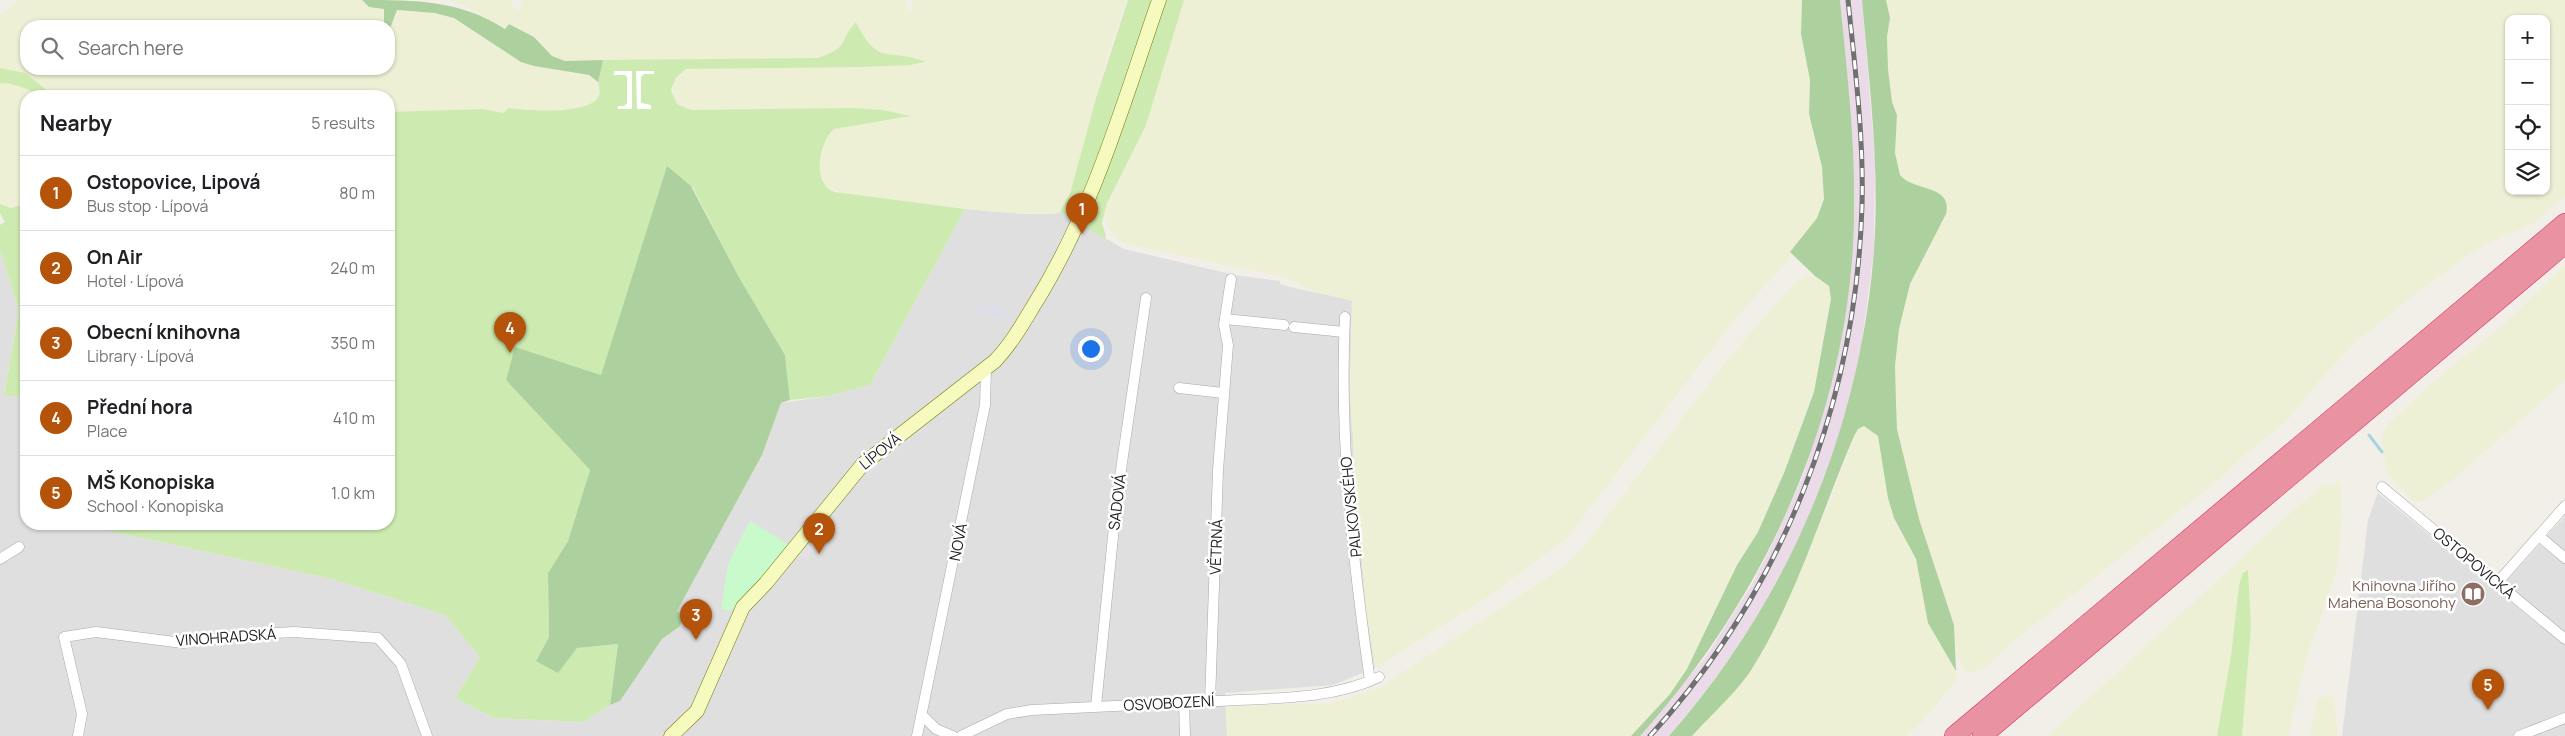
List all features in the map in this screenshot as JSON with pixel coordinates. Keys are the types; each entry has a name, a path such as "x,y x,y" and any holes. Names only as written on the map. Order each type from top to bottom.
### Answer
{"highway":[{"path":"1954,736 2565,223"},
{"path":"1982,736 2565,244"}],"street":[{"name":"LÍPOVÁ","path":"672,736 697,711 742,607 776,570 850,477 863,464 986,368 1010,344 1047,284 1079,224 1159,0"},
{"name":"VĚTRNÁ","path":"1210,701 1223,393 1228,345 1224,325 1231,279"},
{"name":"SADOVÁ","path":"1096,706 1117,496 1146,298"},
{"name":"PALKOVSKÉHO","path":"1345,317 1346,462 1375,679"},
{"path":"1225,319 1284,325"},
{"path":"1294,328 1344,332"},
{"name":"NOVÁ","path":"917,736 923,720 985,405 986,368"},
{"path":"1178,388 1223,393"},
{"name":"OSTOPOVICKÁ","path":"2382,487 2565,639"},
{"path":"2498,582 2565,506"},
{"path":"2539,536 2565,558"},
{"path":"0,560 19,547"},
{"name":"VINOHRADSKÁ","path":"78,736 82,714 64,637 96,632 183,642 242,635 294,632 378,638 401,664 427,736"},
{"name":"OSVOBOZENÍ","path":"961,736 1007,714 1096,706 1184,703 1310,694 1352,687 1375,679"},
{"path":"1184,703 1185,736"},
{"path":"2519,736 2565,718"},
{"path":"923,720 950,736"}],"shaded area":[{"path":"1840,0 1862,0 1875,160 1874,249 1862,342 1851,395 1837,442 1806,524 1769,596 1745,637 1702,696 1669,736 1640,736 1707,655 1751,586 1803,476 1830,390 1848,295 1855,204 1850,104"},
{"path":"965,209 1023,214 1053,214 1060,212 1124,249 1235,275 1280,281 1280,284 1294,288 1352,300 1350,394 1362,555 1375,668 1333,685 1225,693 1227,736 0,736 0,250 19,310 4,394 20,396 20,530 105,530 332,579 445,615 480,657 455,698 494,718 583,722 620,701 662,639 679,627 677,611 762,455 781,403 829,396 870,385"},
{"path":"996,304 1007,312 1002,320 991,313 977,313 977,307"},
{"path":"960,387 966,394 870,472 863,464"},
{"path":"2378,493 2498,591 2565,516 2565,736 2342,736 2368,520"},
{"path":"802,538 812,546 813,552 809,552 809,559 789,559"}],"green space":[{"path":"19,0 362,0 369,7 384,9 384,20 20,20 20,72 0,68 0,15"},
{"path":"362,0 401,0 437,4 471,12 505,29 509,24 534,37 552,56 565,61 603,60 598,82 589,75 521,62 454,18 435,13 397,10 393,20 384,20 384,9 369,7"},
{"path":"446,0 511,0 513,7 522,12 520,0 906,0 907,11 913,10 912,0 1127,0 1108,54 1070,194 1063,209 1053,214 994,212 840,193 824,185 820,177 819,166 826,140 834,129 848,125 902,119 911,115 883,110 853,108 691,110 677,104 673,98 673,83 686,69 861,67 928,64 917,58 889,56 876,51 863,38 856,22 844,44 837,50 818,58 565,61 552,56 534,37 513,25 509,24 505,29 463,5"},
{"path":"1128,0 1184,0 1146,125 1107,203 1102,223 1106,236 1105,239 1060,212 1070,194 1096,98"},
{"path":"1184,0 1802,0 1801,34 1810,80 1809,114 1822,167 1824,190 1822,209 1817,218 1791,252 1789,260 1735,319 1567,538 1488,597 1375,668 1366,611 1356,494 1350,394 1352,301 1313,291 1292,280 1279,276 1126,244 1117,239 1110,231 1106,222 1105,212 1107,203 1146,125"},
{"path":"1802,0 1840,0 1849,92 1854,184 1853,246 1846,314 1832,381 1813,446 1788,509 1758,569 1723,628 1684,683 1640,736 1631,736 1670,694 1687,669 1737,565 1758,532 1784,473 1814,392 1831,299 1829,286 1815,276 1790,252 1817,218 1824,199 1822,167 1809,114 1810,80 1801,34"},
{"path":"1862,0 1886,0 1890,18 1887,37 1888,69 1892,102 1897,115 1895,153 1900,175 1914,184 1938,193 1947,204 1946,214 1910,284 1899,329 1895,366 1897,429 1919,519 1954,625 1956,671 1928,623 1916,559 1894,518 1888,498 1878,436 1864,426 1858,429 1854,436 1796,583 1769,640 1753,667 1733,693 1692,736 1669,736 1711,684 1749,628 1783,570 1811,509 1835,447 1853,382 1866,316 1874,249 1876,187 1873,124"},
{"path":"1886,0 2565,0 2565,197 2534,223 2491,242 2468,255 2418,292 2358,340 2318,382 2288,420 2241,458 2220,479 2009,645 1989,664 1981,670 1967,673 1956,654 1954,625 1919,519 1897,429 1895,366 1899,329 1910,284 1946,214 1948,205 1933,190 1918,187 1903,180 1898,170 1895,153 1897,115 1892,102 1887,37 1890,18"},
{"path":"397,10 435,13 454,18 530,65 594,77 600,90 592,104 581,108 503,113 483,109 395,112 395,90 46,90 28,75 395,75 395,20 393,20"},
{"path":"856,22 871,46 878,51 926,62 910,65 862,67 686,69 676,78 671,90 677,104 691,110 853,108 883,110 911,116 834,129 824,143 821,153 820,172 823,181 827,188 835,192 965,209 870,385 829,396 790,400 785,355 740,279 693,188 667,167 601,375 515,348 506,380 590,470 568,541 548,573 549,637 536,661 577,648 618,644 610,705 583,722 494,718 455,698 480,657 445,615 332,579 105,530 395,530 395,112 483,109 503,113 509,108 542,111 582,107 592,103 598,97 600,92 598,76 603,60 818,58 840,47"},
{"path":"0,68 20,72 20,75 28,75 46,90 29,90 15,85 0,83"},
{"path":"0,83 23,86 31,90 20,90 20,206 11,208 0,204"},
{"path":"667,166 691,186 740,279 785,355 790,400 781,403 762,455 677,611 684,618 679,627 662,639 620,701 610,705 618,644 577,648 558,673 536,661 549,637 548,573 568,541 590,470 506,380 515,347 601,375"},
{"path":"0,204 11,208 20,206 20,396 4,395 19,310 0,250 0,225 5,222 0,213"},
{"path":"2565,265 2565,381 2449,483 2423,501 2414,502 2387,474 2382,443 2383,433 2388,424 2434,381 2504,324"},
{"path":"1808,276 1815,276 1829,286 1831,299 1814,392 1784,473 1758,532 1737,565 1687,669 1670,694 1631,736 1227,736 1226,706 1332,703 1379,688 1566,565 1584,546 1723,365 1795,282"},
{"path":"1864,426 1878,436 1894,518 1916,559 1928,623 1954,667 1957,676 1955,682 1922,722 1906,736 1692,736 1753,668 1792,590 1831,498 1854,436 1858,429"},
{"path":"2340,481 2342,514 2337,569 2306,660 2288,736 2242,736 2251,626 2248,576 2241,576 2231,656 2217,736 2048,736 2297,507 2324,484 2335,486 2335,482"},
{"path":"750,521 791,546 730,611 721,609 728,564"},
{"path":"2248,570 2251,626 2242,736 2217,736 2231,656 2239,585 2243,573"},
{"path":"2333,695 2338,736 2310,736 2318,698"}],"pier":[{"path":"614,71 632,71 632,109 618,109 618,106 624,106 627,103 627,77 625,75 614,75"},
{"path":"636,71 654,71 654,74 644,74 641,77 641,103 651,105 651,109 637,109"}],"waterway":[{"path":"2369,435 2382,452"}],"railway":[{"path":"1650,736 1697,679 1738,619 1774,556 1804,490 1827,422 1845,351 1857,279 1862,206 1860,129 1848,0"}],"place":[{"name":"Ostopovice, Lipová","path":"1082,234"},
{"name":"Přední hora","path":"510,353"},
{"name":"On Air","path":"819,554"},
{"name":"Knihovna Jiřího Mahena Bosonohy","path":"2473,594"},
{"name":"Obecní knihovna","path":"696,640"},
{"name":"MŠ Konopiska","path":"2488,710"}]}
